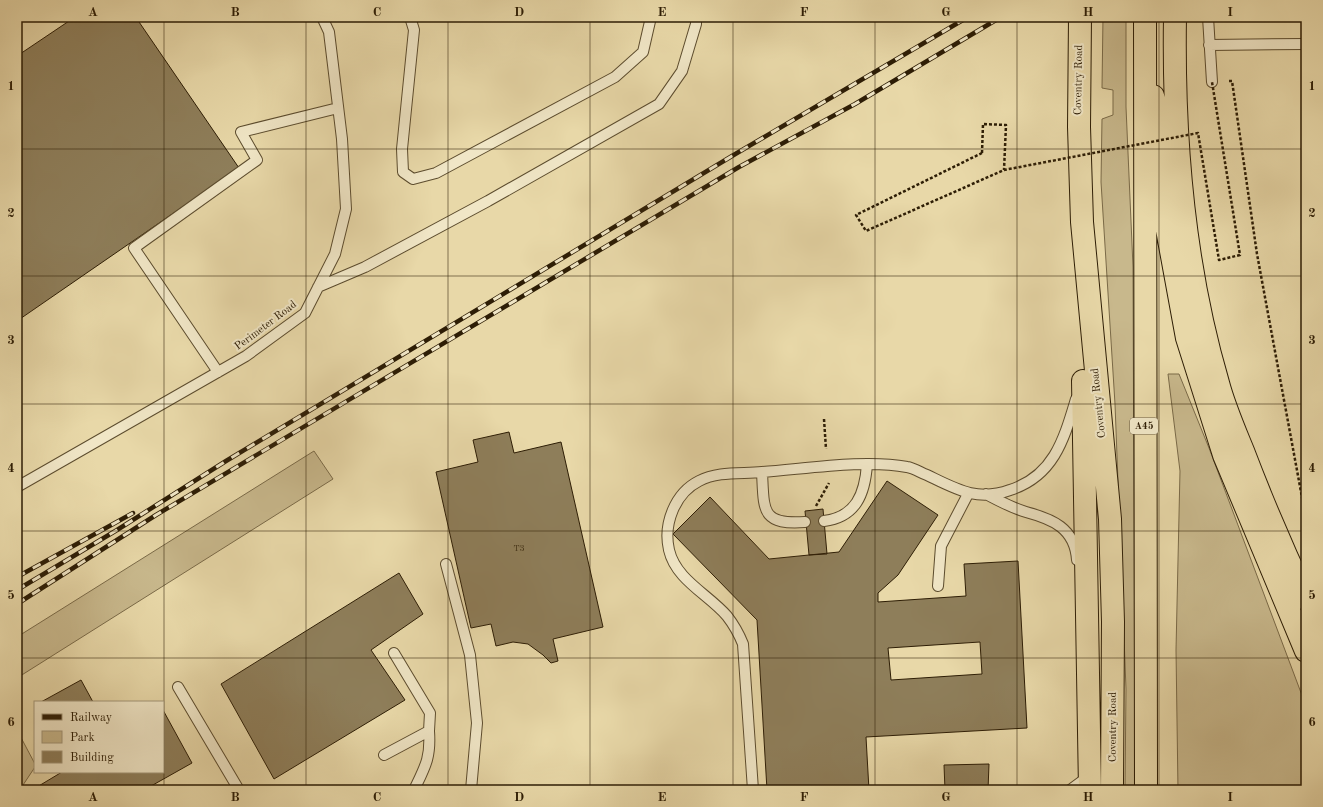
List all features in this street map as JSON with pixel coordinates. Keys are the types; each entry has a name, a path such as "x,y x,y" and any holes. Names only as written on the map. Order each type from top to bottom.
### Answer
{"highway":[{"name":"Coventry Road","path":"1080,17 1078,128 1087,282 1110,519 1113,622 1112,790"},
{"name":"A45","path":"1145,17 1146,790"},
{"path":"1175,17 1174,68 1179,175 1189,248 1202,318 1218,384 1231,420 1279,541 1306,599"},
{"path":"1145,63 1162,131 1167,229 1186,338 1224,455 1306,651"},
{"path":"1087,282 1083,376 1090,783"}],"lane":[{"name":"Perimeter Road","path":"17,487 246,356 305,313 335,254 346,209 342,139 329,32 322,17"},
{"path":"410,17 414,30 402,149 403,172 413,179 436,173 615,77 643,52 651,17"},
{"path":"318,287 365,268 488,201 659,104 682,71 696,24 696,17"},
{"path":"1208,17 1209,45 1215,81"},
{"path":"1209,45 1306,44"},
{"path":"218,372 134,248 257,160 241,132 338,108"},
{"path":"752,790 742,644 734,625 726,615 686,579 674,564 669,550 667,532 670,517 677,501 683,493 698,481 722,474 867,464 908,467 968,494 999,493 1024,485 1048,466 1061,443 1083,376"},
{"path":"824,520 835,519 847,514 857,503 863,491 867,464"},
{"path":"762,472 763,500 769,515 777,521 786,523 806,522"},
{"path":"938,586 941,546 968,494"},
{"path":"986,494 1008,505 1047,518 1060,526 1074,546 1090,742"},
{"path":"446,564 470,655 477,724 471,790"},
{"path":"394,653 430,713 430,746 428,761 414,790"},
{"path":"178,687 239,790"},
{"path":"384,755 429,731"},
{"path":"1070,790 1090,783"}],"path":[{"path":"1004,170 1006,125 983,124 982,153 856,215 866,231 1004,170 1198,133 1219,260 1240,255 1215,81"},
{"path":"1226,81 1232,81 1256,254 1306,519"},
{"path":"824,419 826,450"},
{"path":"814,510 829,484 828,479"}],"green space":[{"path":"1103,17 1126,17 1126,107 1133,267 1135,790 1125,790 1126,689 1115,404 1101,182 1102,119 1113,115 1113,90 1102,88"},
{"path":"1168,374 1179,374 1209,448 1306,706 1306,790 1178,790 1176,650 1180,471"},
{"path":"314,451 333,479 17,678 17,637"},
{"path":"17,730 34,762 34,768 21,788 22,790 17,790"}],"building":[{"path":"75,17 140,17 137,19 239,168 17,321 17,56"},
{"path":"509,432 514,453 561,442 603,627 553,639 558,661 551,663 528,644 513,642 496,646 491,624 471,628 436,472 478,462 473,440"},
{"path":"887,481 938,515 898,575 878,593 878,602 966,596 964,564 1018,561 1027,728 866,737 869,790 767,790 757,620 673,534 710,497 769,559 839,552","holes":["980,642 982,674 891,680 888,648"]},
{"path":"823,509 827,554 809,555 805,511"},
{"path":"399,573 423,614 371,650 405,700 274,779 221,684"},
{"path":"81,680 92,701 43,701"},
{"path":"164,712 192,763 144,790 32,790 60,773 164,773"},
{"path":"989,764 988,790 945,790 944,765"}],"railway":[{"path":"17,590 117,530 226,461 732,156 968,17"},
{"path":"17,604 156,515 739,167 855,104 1001,17"},
{"path":"17,577 133,513"}]}
